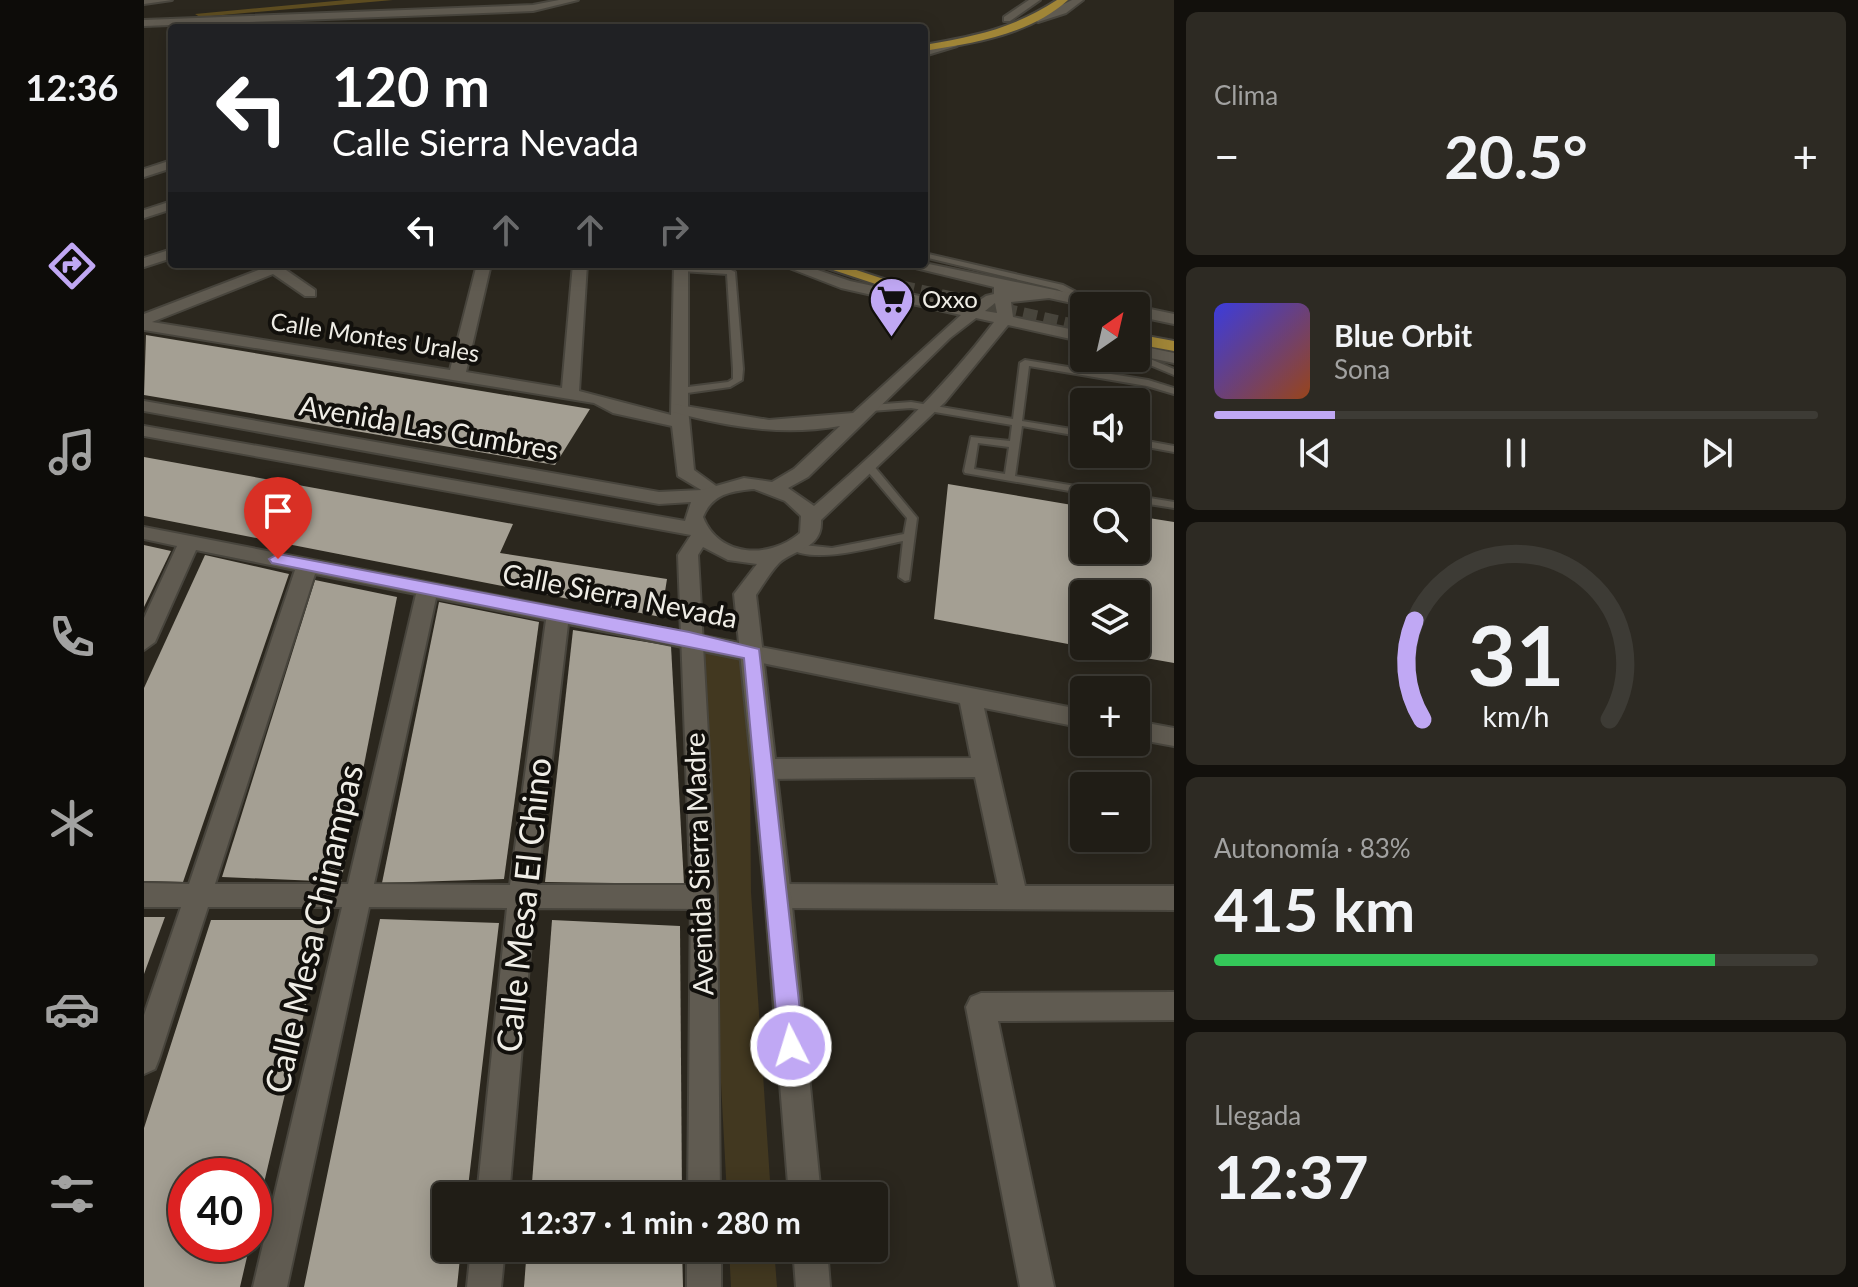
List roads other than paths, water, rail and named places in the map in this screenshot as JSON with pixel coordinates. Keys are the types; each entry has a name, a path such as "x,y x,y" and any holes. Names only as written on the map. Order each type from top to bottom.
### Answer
{"main road":[{"path":"928,43 1007,19 1047,0"},
{"path":"953,44 1038,19 1063,0"},
{"path":"841,268 902,281"},
{"path":"868,268 902,281"},
{"path":"1150,327 1174,331"},
{"path":"1150,342 1174,346"}],"street":[{"path":"144,1 167,0"},
{"path":"144,23 533,8 573,0"},
{"path":"1007,19 1035,0"},
{"path":"1038,19 1063,11 1078,0"},
{"path":"186,21 200,11 227,7"},
{"path":"928,44 953,44"},
{"path":"144,161 168,161"},
{"path":"144,173 168,163"},
{"path":"144,214 168,206"},
{"path":"144,263 168,254"},
{"path":"144,322 276,268"},
{"path":"283,268 310,293"},
{"path":"457,375 483,268"},
{"path":"570,394 580,268"},
{"path":"681,268 680,407 685,472 709,493"},
{"path":"797,268 846,285 902,281 931,271 1070,298"},
{"path":"902,281 935,294 944,286 931,271"},
{"path":"902,281 940,321 939,340"},
{"path":"776,487 801,473 939,340 991,299 998,284"},
{"path":"811,519 869,467 986,346 1005,318 998,284"},
{"path":"924,303 1070,334"},
{"path":"1070,312 1064,313 1061,321 1070,328"},
{"path":"1150,314 1174,316"},
{"name":"Calle Montes Urales","path":"144,322 598,399 619,409 680,407 718,419 777,428 866,412"},
{"path":"986,346 1016,333 1070,336"},
{"path":"1150,356 1174,360"},
{"name":"Avenida Las Cumbres","path":"144,406 659,498 709,493"},
{"name":"Avenida Las Cumbres","path":"144,431 698,532"},
{"path":"784,552 746,557 719,550 698,532 693,517 709,493 754,483 776,487 806,506 811,519 810,531 784,552 745,594 778,896 804,1182"},
{"name":"Avenida Sierra Madre","path":"698,532 688,555 689,638 704,897 704,1182"},
{"name":"Calle Sierra Nevada","path":"144,533 689,638 752,654 1070,716"},
{"path":"144,642 189,542"},
{"path":"144,1059 307,565"},
{"name":"Calle Mesa Chinampas","path":"270,1287 428,588"},
{"name":"Calle Mesa El Chino","path":"494,1182 522,896 558,614"},
{"path":"970,696 1013,894"},
{"path":"1150,733 1174,737"},
{"path":"765,769 987,767"},
{"path":"778,896 1013,894 1174,898"},
{"path":"144,895 704,897"},
{"path":"1037,1287 981,1007 1174,1006"},
{"path":"484,1287 487,1262"},
{"path":"704,1262 704,1287"},
{"path":"811,1262 813,1287"}],"lane":[{"path":"928,257 998,284 1060,287 1072,292"},
{"path":"680,407 737,380 738,369 731,272 691,268"},
{"path":"1150,360 1174,372"},
{"path":"1010,478 1025,363 1148,383 1174,391"},
{"path":"866,412 928,407 1070,432"},
{"path":"1015,445 974,439 969,471 1070,488"},
{"path":"1150,445 1174,449"},
{"path":"869,467 912,518 905,577"},
{"path":"1150,501 1174,505"},
{"path":"784,552 832,552 909,536"}],"waterway":[{"path":"200,14 388,0"}],"tunnel":[{"path":"900,287 1070,325"}],"place":[{"name":"Oxxo","path":"891,339"}]}
